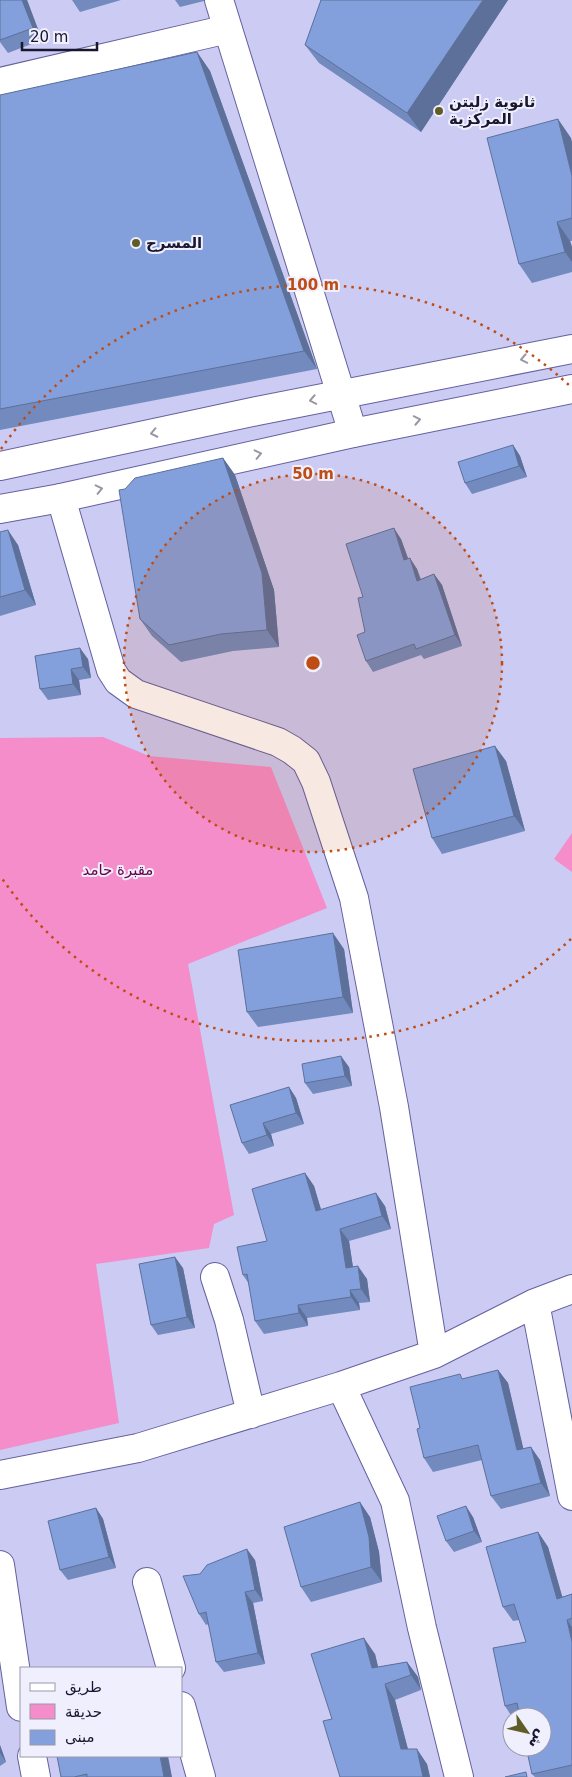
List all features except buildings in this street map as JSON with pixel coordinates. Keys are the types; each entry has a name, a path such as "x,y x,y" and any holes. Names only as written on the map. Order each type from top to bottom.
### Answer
{"street":[{"path":"220,0 353,433"},
{"path":"0,82 228,30"},
{"path":"0,466 572,349"},
{"path":"0,509 61,498 353,433 572,389"},
{"path":"61,498 111,670 118,681 136,694 278,742 292,750 306,762 316,782 354,898 394,1107 434,1354"},
{"path":"215,1277 229,1320 251,1414"},
{"path":"0,1475 138,1448 341,1386 434,1354 535,1303 572,1288"},
{"path":"535,1303 572,1496"},
{"path":"341,1386 395,1501 422,1628 459,1777"},
{"path":"0,1564 20,1700"},
{"path":"146,1582 171,1667"},
{"path":"182,1710 201,1777"},
{"path":"32,1757 36,1777"}],"green space":[{"name":"مقبرة حامد","path":"103,737 149,756 271,767 327,908 188,964 234,1215 214,1224 209,1248 96,1264 119,1423 0,1450 0,738"},
{"path":"572,833 572,872 554,859"}],"place":[{"name":"ثانوية زليتن المركزية","path":"439,111"},
{"name":"المسرح","path":"136,243"}]}
